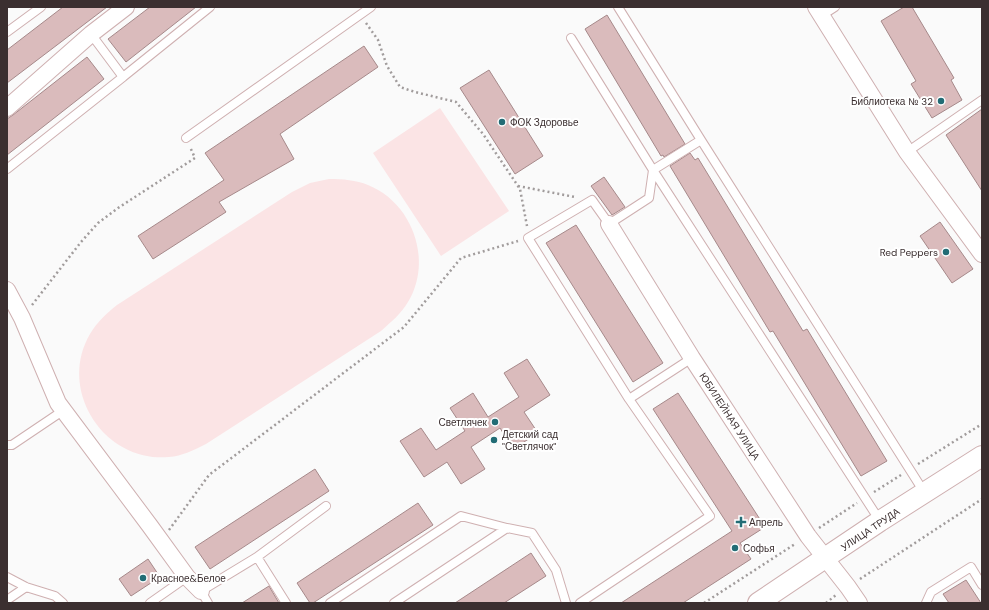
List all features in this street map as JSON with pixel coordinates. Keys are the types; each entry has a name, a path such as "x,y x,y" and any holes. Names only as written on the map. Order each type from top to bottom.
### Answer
{"street":[{"path":"7,108 91,34 126,7"},
{"path":"818,11 907,152 982,254"},
{"name":"ЮБИЛЕЙНАЯ УЛИЦА","path":"609,224 692,358 808,536 859,603"},
{"path":"7,290 22,318 58,403 187,577 204,597"},
{"name":"УЛИЦА ТРУДА","path":"758,603 880,521 982,456"}],"lane":[{"path":"7,32 41,7"},
{"path":"7,169 210,7"},
{"path":"186,138 371,7"},
{"path":"618,7 925,492"},
{"path":"818,11 835,7"},
{"path":"91,34 123,77"},
{"path":"571,38 653,170 880,521"},
{"path":"907,152 982,100"},
{"path":"580,603 710,516 629,399 528,238 592,200 609,224 649,198 653,170 701,140"},
{"path":"629,399 692,358"},
{"path":"7,444 12,445 64,410"},
{"path":"204,597 326,506"},
{"path":"330,603 461,516 532,533 556,570 566,603"},
{"path":"394,603 507,528"},
{"path":"257,557 286,603"},
{"path":"926,603 931,592 971,567 982,585"},
{"path":"7,577 26,587 55,596 63,603"},
{"path":"150,603 187,577"},
{"path":"7,600 26,587"}],"path":[{"path":"161,541 209,475 404,327 461,258 528,238 527,221 520,189 483,134 456,102 400,87 387,66 378,40 361,14"},
{"path":"22,318 81,242 98,224 118,208 195,158 186,138"},
{"path":"518,186 592,200"},
{"path":"704,603 982,424"},
{"path":"826,603 982,499"}],"shaded area":[{"path":"440,108 509,211 441,256 373,153"},
{"path":"329,179 349,180 368,185 384,194 397,205 407,219 414,235 418,252 419,269 415,286 408,302 399,314 381,331 206,444 192,450 169,457 146,456 125,448 107,435 93,419 83,399 79,378 81,356 90,334 99,322 117,305 292,192 310,183"}],"building":[{"path":"63,7 107,7 7,83 7,50"},
{"path":"150,7 196,7 126,62 108,39"},
{"path":"904,7 912,7 954,78 951,80 962,100 932,118 911,84 916,81 881,21"},
{"path":"607,15 685,144 664,157 663,155 661,156 585,29"},
{"path":"364,46 378,67 280,134 294,159 219,202 226,212 153,259 138,236 224,180 205,153"},
{"path":"87,57 104,79 7,155 7,119"},
{"name":"ФОК Здоровье","path":"489,70 543,156 515,174 460,88"},
{"path":"982,109 982,191 946,135"},
{"path":"690,153 695,160 698,158 803,331 807,329 887,461 861,476 773,331 770,332 670,166"},
{"path":"604,177 625,207 612,215 591,186"},
{"name":"Red Peppers","path":"940,222 973,269 952,283 920,236"},
{"path":"576,225 663,363 633,382 546,243"},
{"name":"Светлячек","path":"527,359 550,395 524,412 538,433 513,449 500,428 471,447 485,469 461,484 447,462 424,477 400,441 421,428 436,450 465,431 450,408 473,393 488,417 519,397 504,373"},
{"path":"678,393 765,527 740,543 751,559 683,603 621,603 732,531 653,409"},
{"path":"315,469 329,491 210,569 195,547"},
{"path":"418,503 433,525 313,603 310,603 297,583"},
{"path":"531,553 546,576 504,603 455,603"},
{"path":"148,559 160,577 131,596 119,579"},
{"path":"966,580 981,603 949,603 943,594"},
{"path":"269,586 279,603 242,603"}],"place":[{"name":"Библиотека № 32","path":"941,101"},
{"name":"ФОК Здоровье","path":"502,122"},
{"name":"Red Peppers","path":"946,252"},
{"name":"Светлячек","path":"495,422"},
{"name":"Детский сад \"Светлячок\"","path":"494,440"},
{"name":"Апрель","path":"741,522"},
{"name":"Софья","path":"735,548"},
{"name":"Красное&Белое","path":"143,578"}]}
